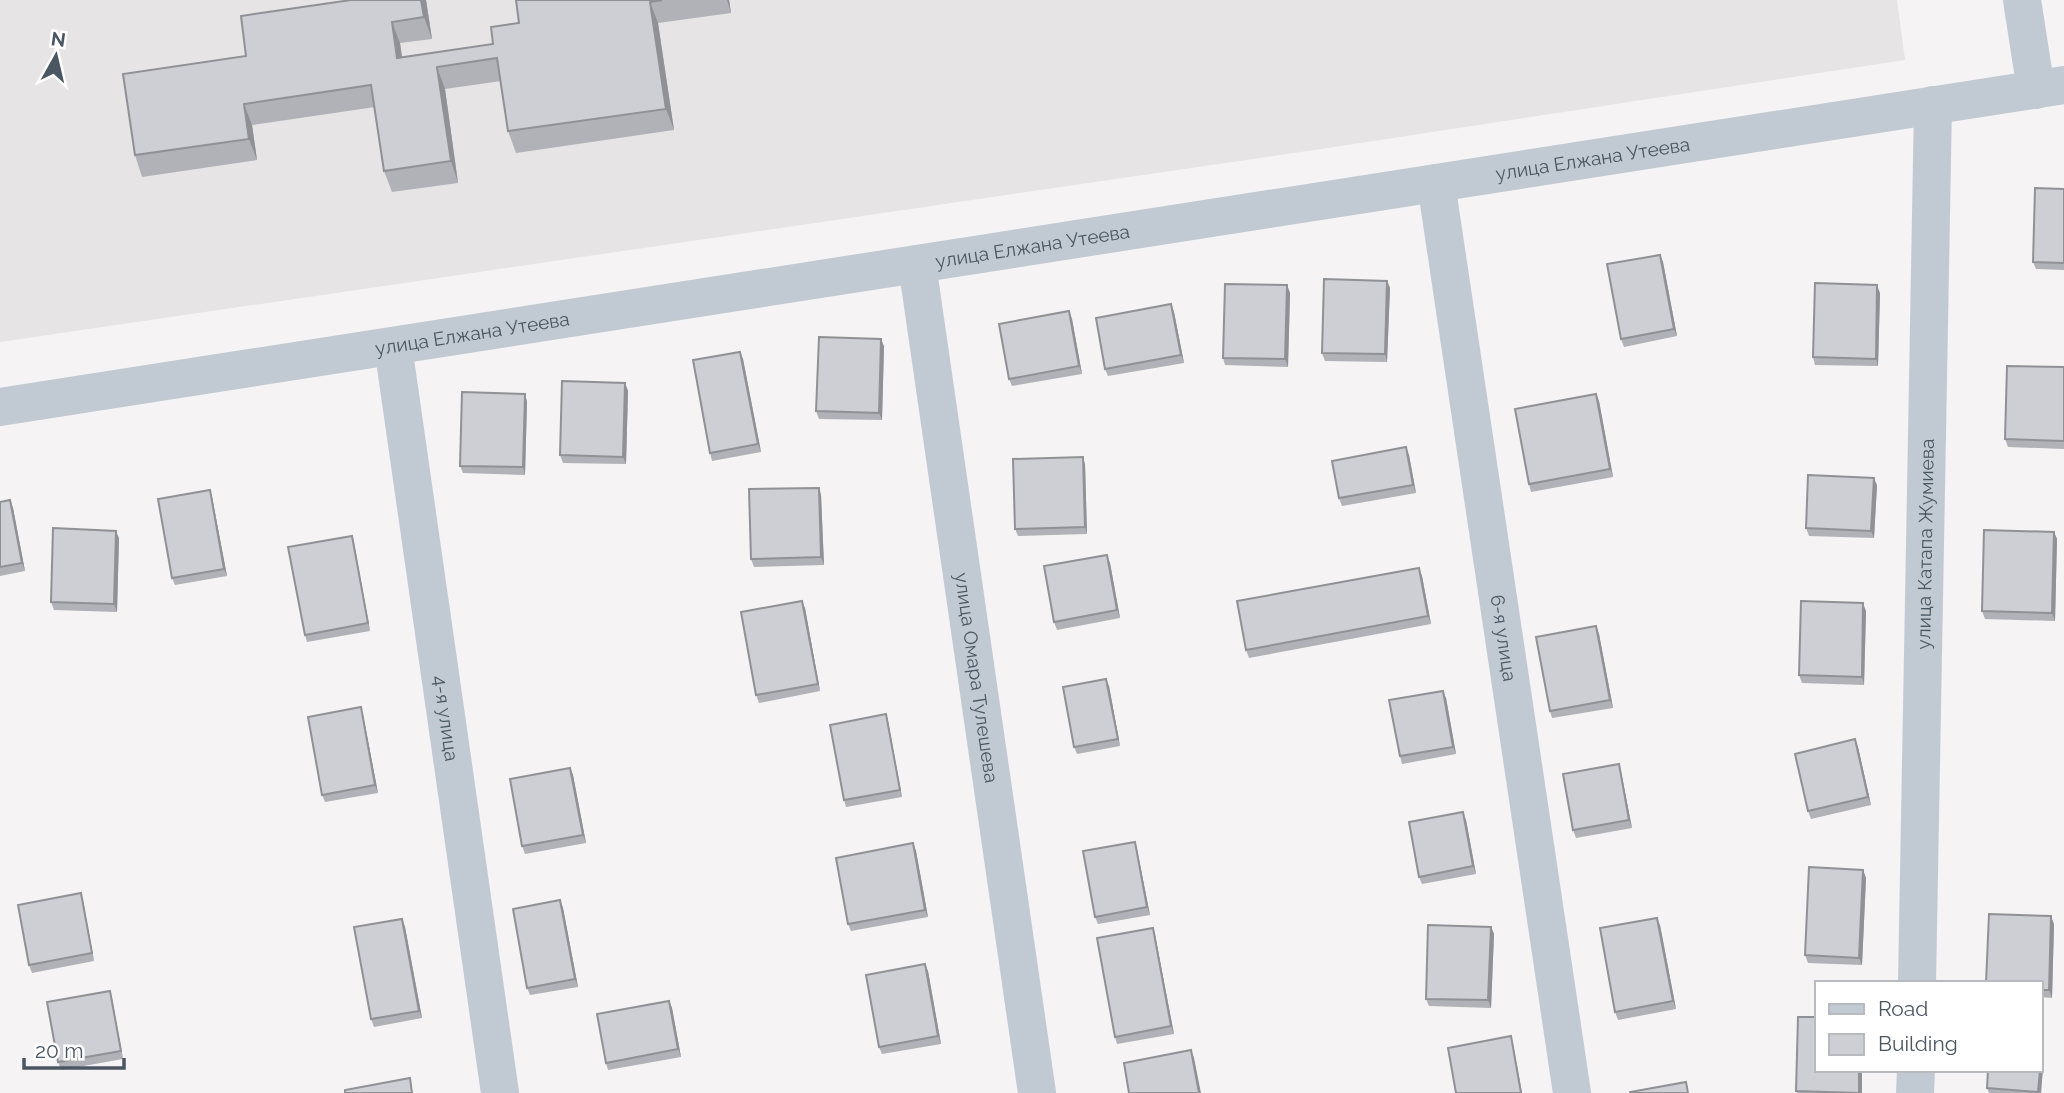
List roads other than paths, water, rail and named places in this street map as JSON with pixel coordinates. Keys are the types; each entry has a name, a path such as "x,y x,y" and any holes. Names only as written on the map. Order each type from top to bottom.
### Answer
{"street":[{"path":"2022,0 2050,88"},
{"name":"улица Елжана Утеева","path":"0,407 2050,88"},
{"name":"улица Катапа Жумиева","path":"1917,981 1933,105"},
{"name":"6-я улица","path":"1436,183 1572,1093"},
{"name":"улица Омара Тулешева","path":"917,264 1037,1093"},
{"name":"4-я улица","path":"393,345 500,1093"},
{"path":"1915,1093 1916,1072"}]}
